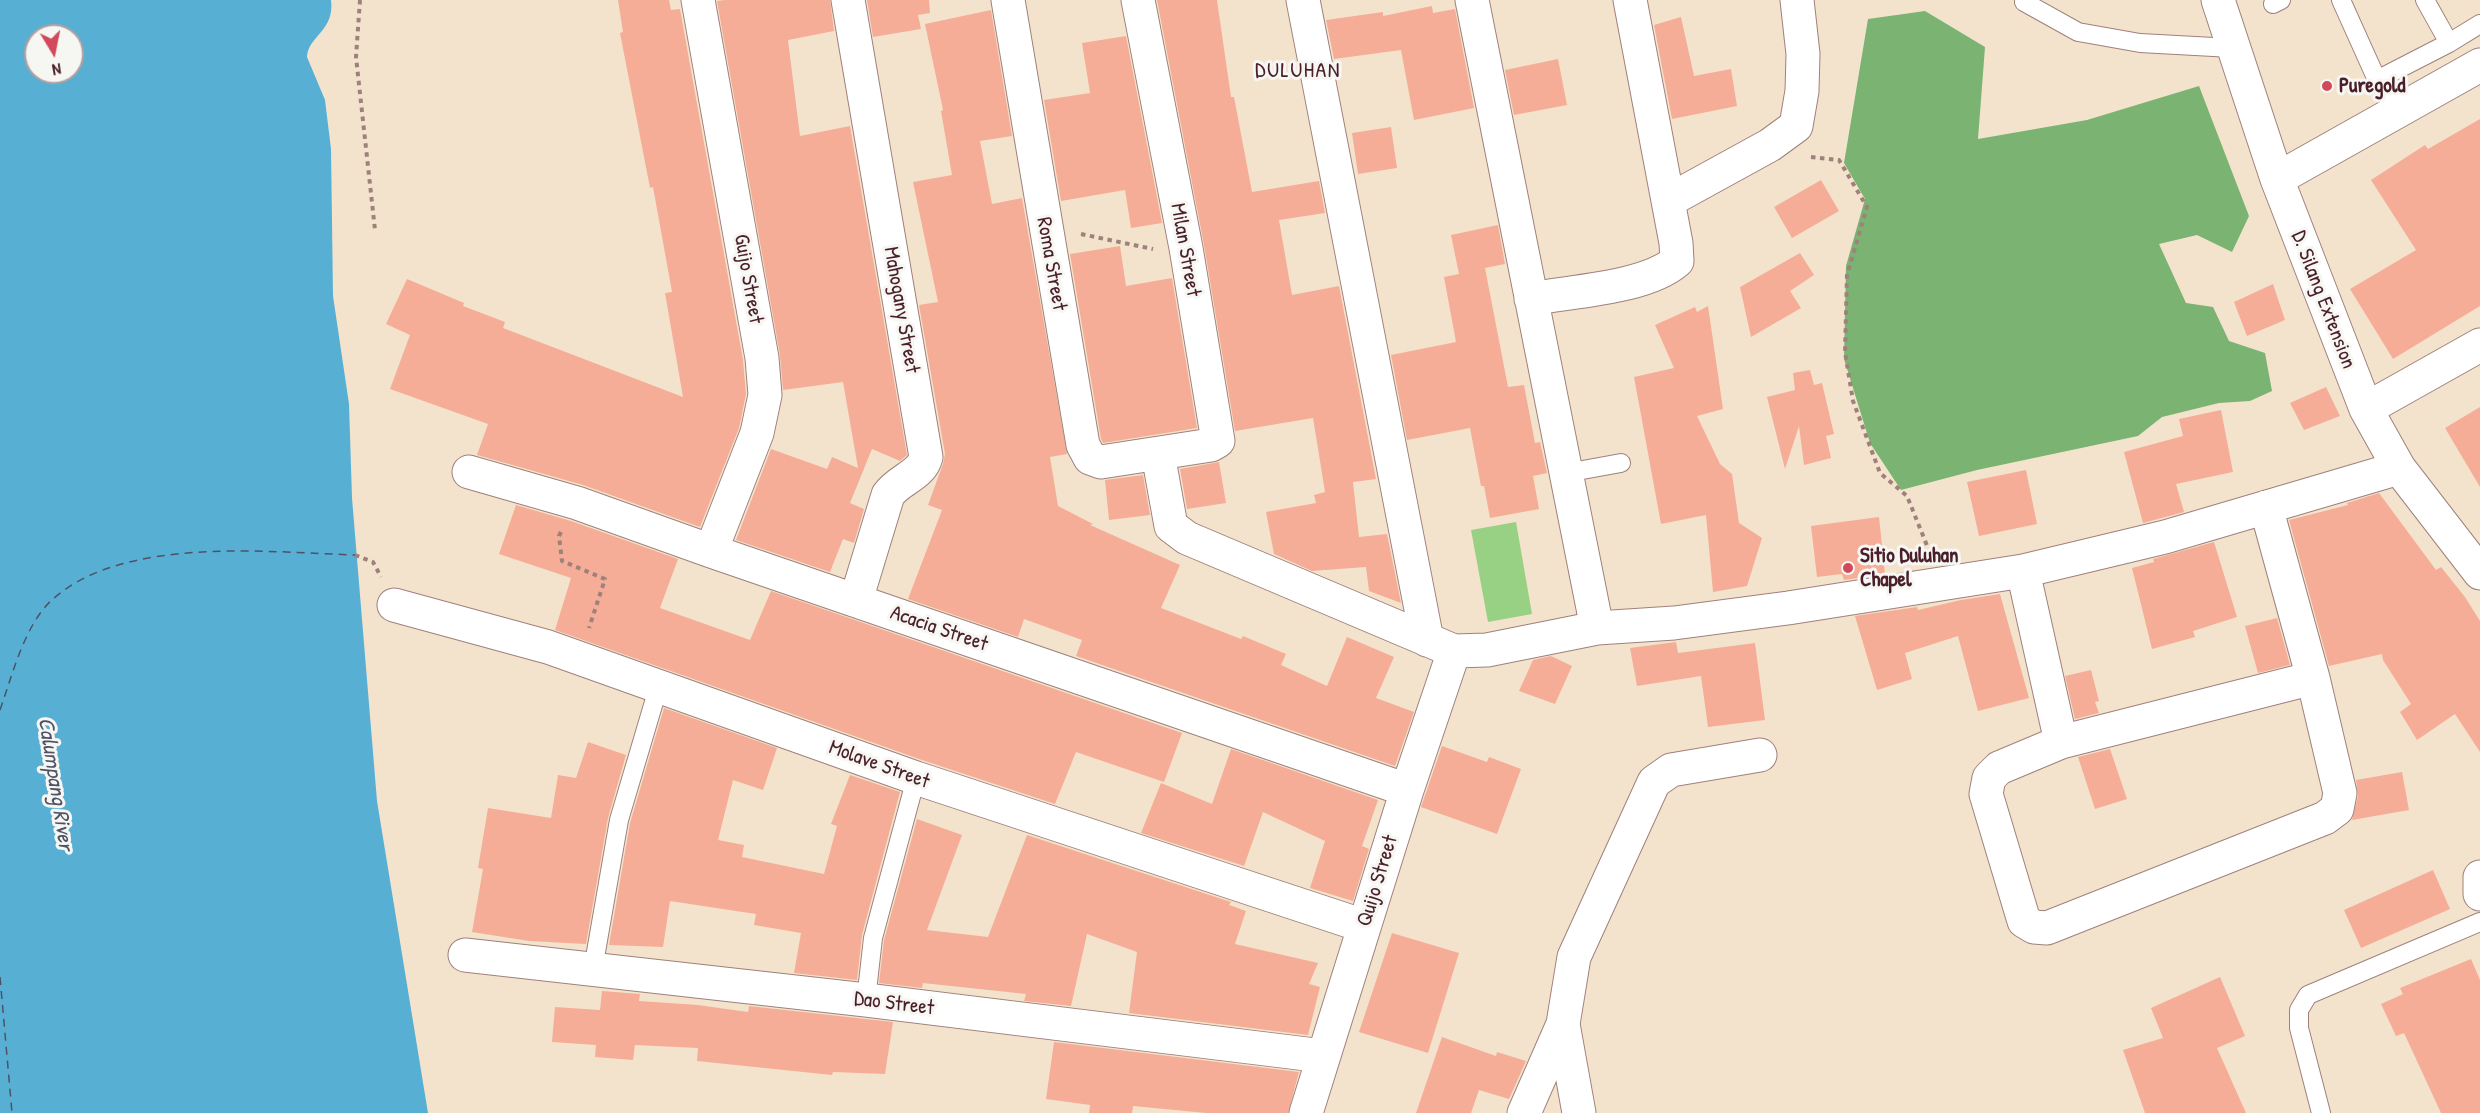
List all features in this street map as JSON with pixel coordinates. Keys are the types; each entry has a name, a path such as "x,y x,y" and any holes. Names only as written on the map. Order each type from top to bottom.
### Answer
{"street":[{"name":"Guijo Street","path":"698,0 762,358 765,395 757,433 711,551"},
{"name":"Mahogany Street","path":"848,0 926,457 923,466 917,472 893,487 888,495 856,600"},
{"name":"Roma Street","path":"1008,0 1083,445 1090,458 1101,462 1158,454"},
{"name":"Milan Street","path":"1138,0 1186,248 1218,441 1211,445 1158,454"},
{"path":"1303,0 1440,645"},
{"path":"1472,0 1597,628"},
{"path":"1531,299 1640,280 1668,268 1677,261 1630,0"},
{"path":"1668,201 1770,145 1796,126 1802,91 1803,54 1797,0"},
{"name":"D. Silang Extension","path":"2218,0 2277,179 2366,409 2399,468 2480,573"},
{"path":"2277,179 2480,65"},
{"path":"2366,409 2480,345"},
{"path":"1158,454 1171,526 1187,538 1440,645 1487,650 1597,628 1674,623 2024,571 2165,537 2399,468"},
{"name":"Acacia Street","path":"469,472 577,503 1407,790"},
{"path":"2266,507 2313,678 2340,793 2337,809 2325,818 2047,928 2034,927 2024,921 1986,795 1989,778 1999,768 2061,742 2313,678"},
{"path":"2024,571 2061,742"},
{"name":"Molave Street","path":"394,605 580,657 916,778 1364,926"},
{"name":"Quijo Street","path":"1306,1113 1407,790 1440,645"},
{"path":"1524,1113 1563,1024 1574,957 1654,782 1671,770 1760,755"},
{"path":"2480,877 2480,894"},
{"name":"Dao Street","path":"465,955 866,1000 1323,1056"},
{"path":"1563,1024 1579,1113"}],"lane":[{"path":"2342,0 2377,80 2396,111"},
{"path":"2425,0 2450,43"},
{"path":"2024,2 2078,32 2140,43 2232,48"},
{"path":"2377,80 2450,43 2480,24"},
{"path":"1566,473 1621,463"},
{"path":"593,969 619,820 659,685"},
{"path":"866,1000 873,938 916,778"},
{"path":"2321,1113 2299,1028 2300,1010 2308,995 2480,922"}],"path":[{"path":"360,0 356,57 375,230"},
{"path":"1796,126 1806,156 1839,160 1868,207 1847,275 1845,352 1853,401 1880,472 1906,496 1942,584"},
{"path":"1045,230 1058,228 1154,250 1186,248"},
{"path":"577,503 559,536 562,561 604,579 580,657"},
{"path":"355,555 373,562"}],"green space":[{"path":"1925,11 1985,47 1978,139 2087,120 2199,86 2249,216 2232,252 2197,235 2159,244 2186,303 2213,307 2229,341 2265,353 2272,391 2250,401 2219,403 2162,417 2138,436 1977,470 1901,490 1870,443 1844,359 1846,266 1865,199 1844,163 1868,19"},
{"path":"1516,522 1532,614 1488,622 1471,530"}],"water":[{"name":"Calumpang River","path":"0,0 331,0 329,19 308,50 307,57 325,100 331,149 333,296 349,404 352,498 377,801 428,1113 0,1113"}],"building":[{"path":"618,0 669,0 671,10 680,9 743,360 746,394 739,428 700,527 583,485 477,455 488,424 390,389 410,335 386,324 407,279 464,303 463,306 505,322 503,328 683,397 665,293 672,292 653,187 650,188 620,33 623,32"},
{"path":"830,0 834,31 788,40 800,136 850,126 907,455 900,461 872,449 850,503 864,509 854,543 843,539 830,572 736,540 771,449 827,469 832,457 858,468 843,382 783,390 780,355 717,1"},
{"path":"867,0 929,0 930,13 918,15 921,29 873,37"},
{"path":"1157,0 1217,0 1231,97 1234,97 1252,192 1319,181 1325,213 1279,220 1292,295 1339,286 1376,479 1353,482 1359,537 1387,534 1401,603 1369,591 1366,567 1312,571 1274,554 1266,512 1316,503 1314,495 1325,492 1313,418 1235,431 1204,245"},
{"path":"1432,6 1433,13 1455,9 1474,108 1414,120 1401,50 1334,59 1326,20 1383,12 1383,16"},
{"path":"991,10 1012,136 980,141 992,204 1022,198 1067,454 1050,457 1058,506 1093,524 1090,525 1180,565 1161,608 1241,639 1243,636 1286,654 1281,665 1327,686 1347,637 1394,657 1376,698 1414,712 1395,766 1076,656 1082,640 1024,619 1018,637 908,599 942,510 928,505 945,454 919,305 938,302 913,182 952,175 941,111 943,110 925,24"},
{"path":"1681,17 1694,76 1731,69 1737,106 1672,119 1654,25"},
{"path":"1126,36 1162,223 1131,228 1125,190 1061,201 1044,100 1090,93 1082,43"},
{"path":"1558,59 1567,105 1514,115 1505,70"},
{"path":"2480,119 2480,306 2393,359 2350,289 2416,250 2371,180 2425,145 2428,149"},
{"path":"1391,127 1397,168 1358,174 1352,133"},
{"path":"1821,180 1839,211 1792,238 1774,207"},
{"path":"1498,225 1505,264 1485,268 1508,387 1524,385 1535,443 1540,442 1547,473 1533,476 1539,509 1490,518 1484,486 1481,486 1470,428 1407,440 1391,355 1456,342 1444,277 1459,274 1451,235"},
{"path":"1120,246 1126,286 1172,278 1197,428 1103,443 1070,254"},
{"path":"1800,253 1814,275 1790,291 1801,308 1751,337 1740,287"},
{"path":"2273,284 2285,320 2247,336 2234,302"},
{"path":"1708,306 1723,409 1697,416 1720,464 1732,474 1739,523 1762,538 1747,586 1713,592 1706,515 1661,524 1634,377 1674,368 1655,325 1695,307 1697,312"},
{"path":"1810,370 1814,385 1822,383 1834,434 1826,436 1831,458 1804,465 1799,426 1785,469 1767,397 1795,390 1793,373"},
{"path":"2326,387 2340,416 2304,430 2290,403"},
{"path":"2480,407 2480,487 2445,428"},
{"path":"2221,410 2233,472 2176,484 2184,512 2143,523 2124,452 2183,436 2179,419"},
{"path":"1219,462 1226,503 1187,509 1180,469"},
{"path":"2026,470 2037,524 1979,536 1967,482"},
{"path":"1143,475 1150,515 1109,520 1105,480"},
{"path":"2379,493 2436,570 2441,567 2465,597 2480,621 2480,752 2455,714 2417,740 2400,712 2411,704 2383,660 2382,654 2329,666 2289,520 2348,505 2347,503"},
{"path":"516,505 571,521 678,559 660,608 750,640 771,591 1182,733 1164,782 1076,752 1055,804 922,760 555,630 571,578 499,554"},
{"path":"1879,517 1885,574 1844,580 1842,574 1817,577 1811,526"},
{"path":"2214,542 2237,617 2193,631 2195,637 2152,649 2132,568 2154,562 2153,559"},
{"path":"2000,594 2029,698 1978,711 1958,636 1905,653 1912,679 1877,690 1855,616 1917,607 1918,610"},
{"path":"2277,618 2290,665 2258,673 2245,626"},
{"path":"1676,642 1678,653 1755,643 1765,720 1708,727 1701,676 1637,686 1630,648"},
{"path":"1551,656 1572,666 1555,704 1519,691 1533,660"},
{"path":"2091,670 2099,701 2095,702 2099,713 2075,719 2065,676"},
{"path":"664,708 777,748 763,790 733,780 718,840 744,845 742,857 824,874 837,826 831,824 850,775 900,792 862,935 857,980 794,973 801,933 754,925 756,914 670,901 663,947 609,945 630,823"},
{"path":"588,742 626,755 608,818 586,944 529,941 472,932 483,869 478,868 488,808 551,818 558,775 576,778"},
{"path":"1442,746 1487,762 1489,757 1521,769 1497,834 1421,807"},
{"path":"1231,749 1378,800 1362,846 1369,849 1353,901 1310,888 1325,841 1263,812 1244,866 1141,833 1161,783 1212,804"},
{"path":"2110,749 2127,799 2095,809 2078,757"},
{"path":"2402,772 2409,810 2352,820 2358,796 2356,780"},
{"path":"917,819 962,835 927,930 988,937 1027,835 1231,902 1229,905 1246,911 1235,944 1318,963 1309,984 1320,987 1308,1035 1129,1013 1137,952 1087,934 1071,1006 1024,1001 1026,994 923,983 922,988 879,983 884,940"},
{"path":"2433,870 2450,909 2361,948 2344,910"},
{"path":"1392,933 1459,953 1428,1053 1359,1032"},
{"path":"2471,959 2480,980 2480,1113 2441,1113 2404,1033 2396,1036 2381,1004 2403,994 2400,988"},
{"path":"2220,977 2245,1036 2217,1048 2246,1113 2145,1113 2123,1050 2163,1038 2151,1008"},
{"path":"602,991 640,994 639,1001 698,1005 748,1012 749,1006 893,1022 885,1074 833,1072 832,1075 697,1061 698,1048 635,1045 633,1060 595,1057 596,1045 552,1042 555,1007 600,1010"},
{"path":"1442,1037 1496,1056 1497,1052 1526,1061 1509,1099 1479,1090 1471,1113 1416,1113"},
{"path":"1054,1042 1299,1072 1288,1113 1206,1113 1133,1106 1132,1113 1089,1113 1090,1105 1046,1099"}],"ferry route":[{"path":"0,710 20,651 43,609 53,599 83,579 118,565 197,552 355,555"},
{"path":"0,977 12,1113"}],"place":[{"name":"Puregold","path":"2327,86"},
{"name":"Sitio Duluhan Chapel","path":"1848,568"}],"district":[{"name":"DULUHAN","path":"1298,71"}]}
